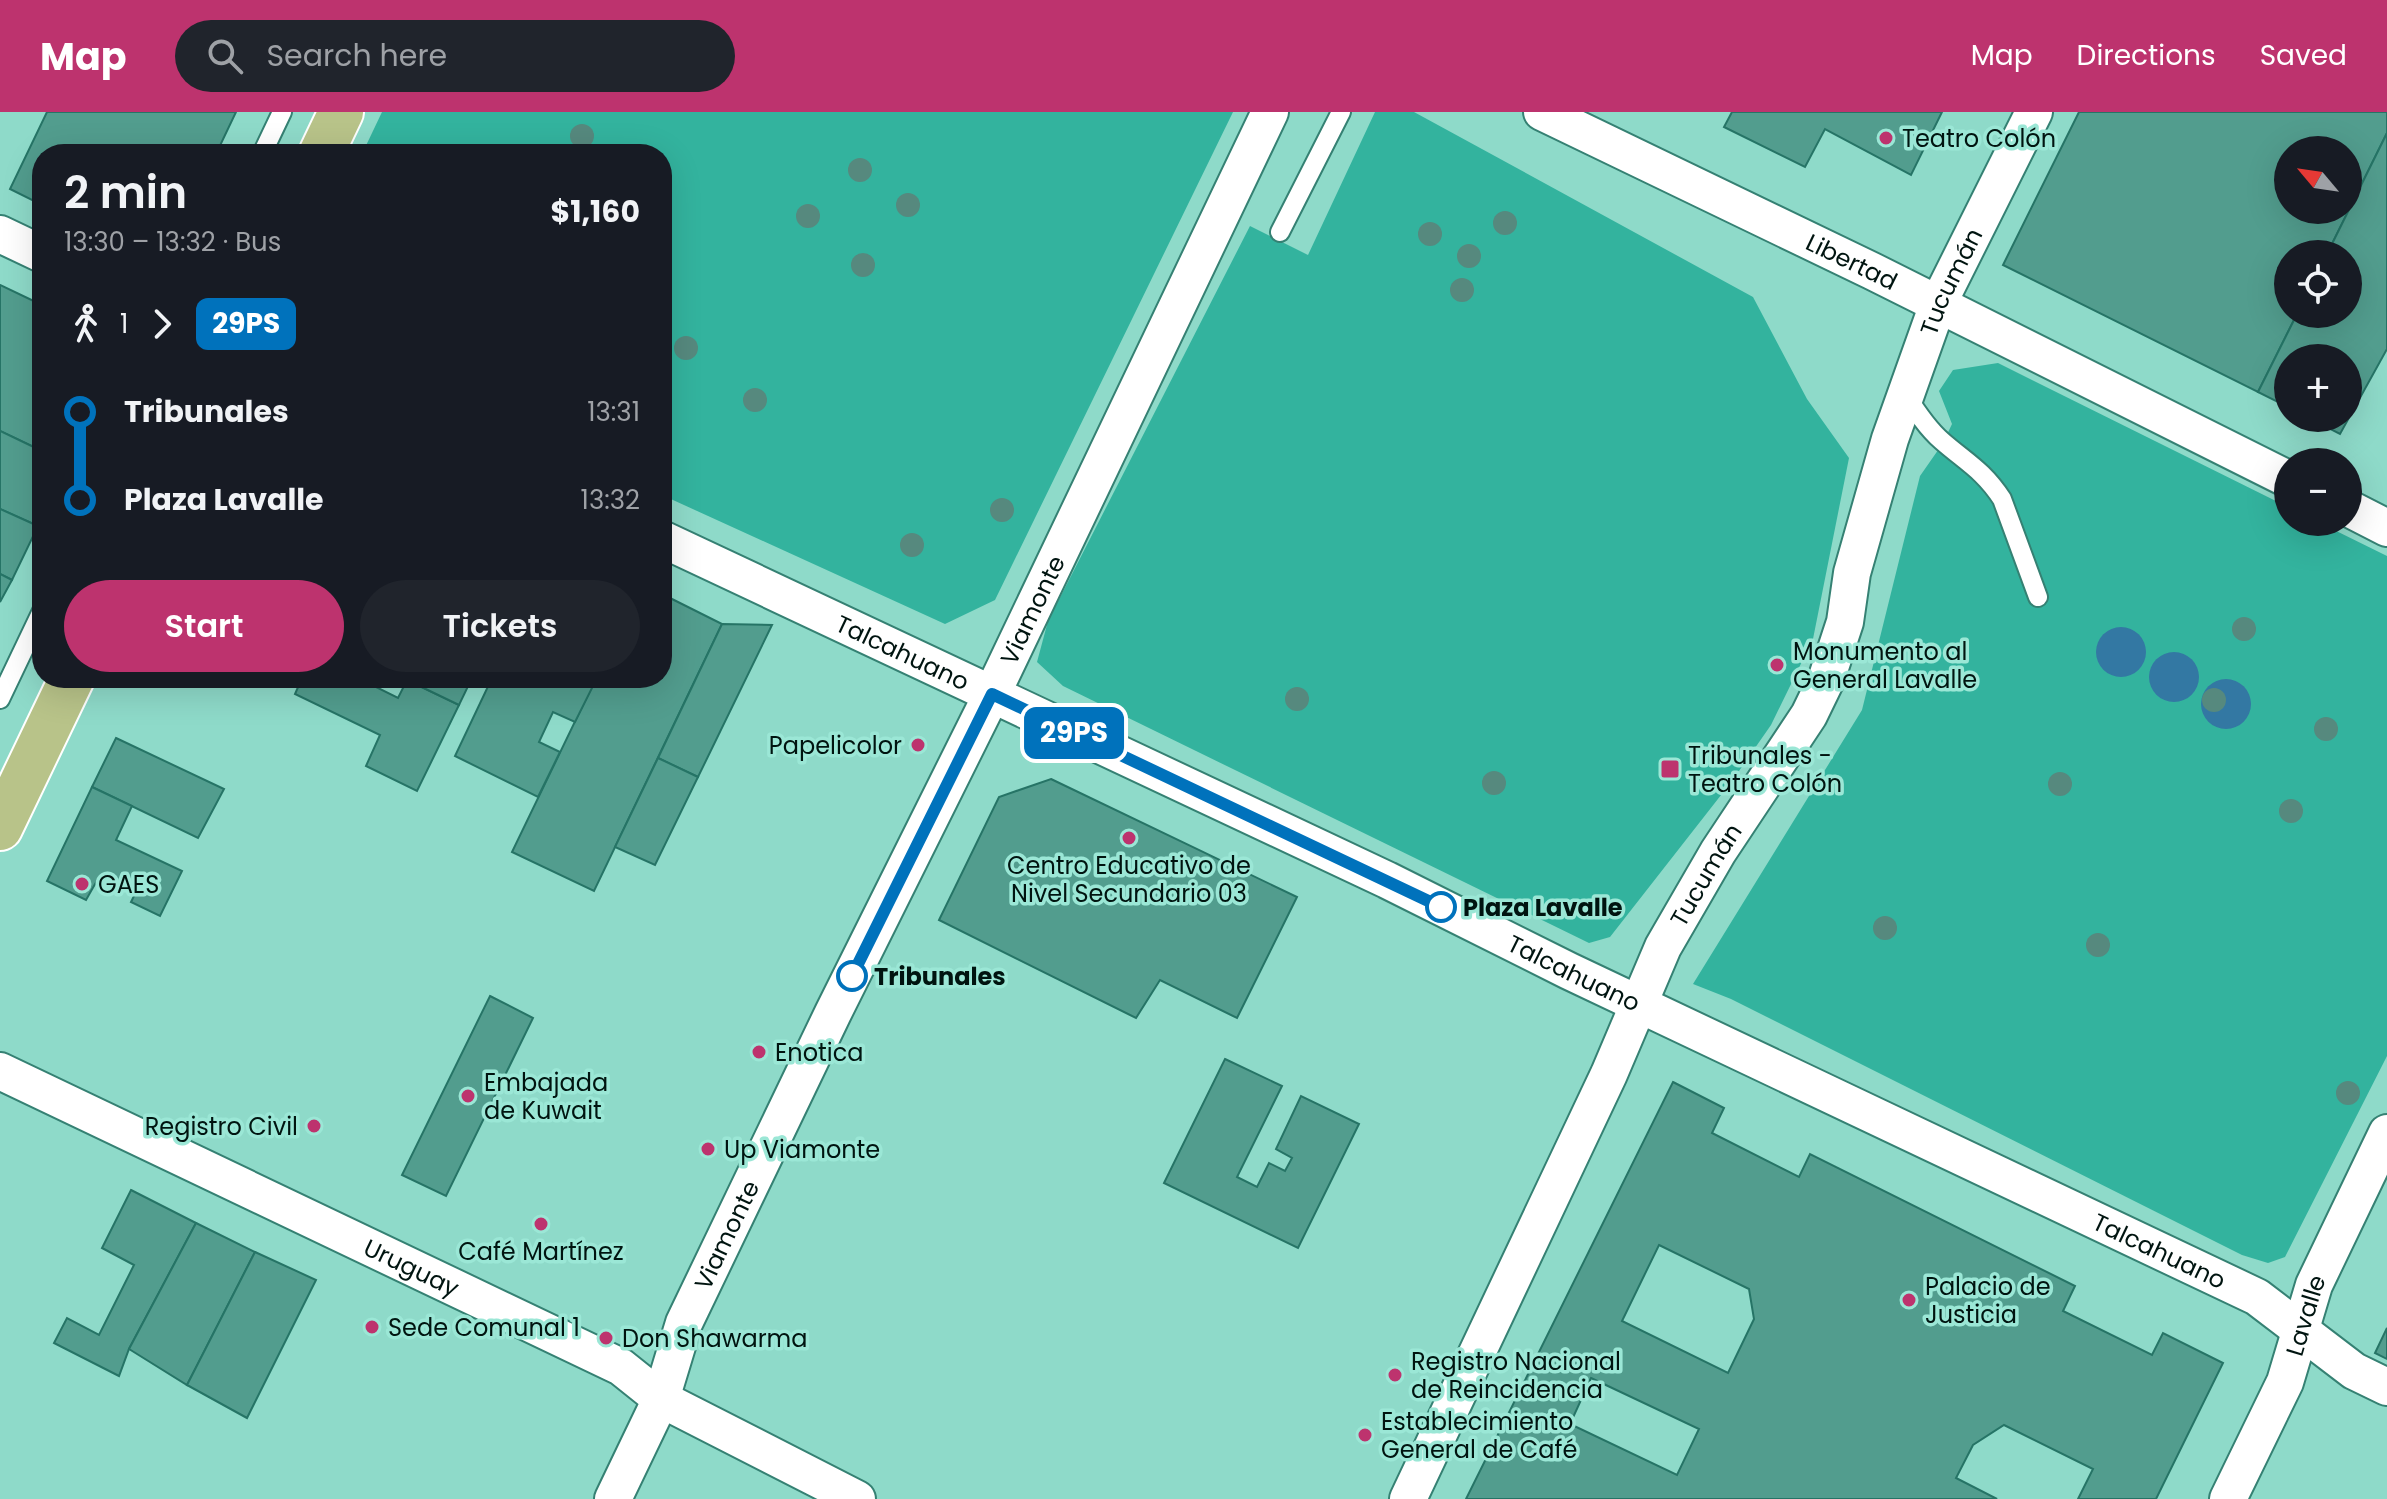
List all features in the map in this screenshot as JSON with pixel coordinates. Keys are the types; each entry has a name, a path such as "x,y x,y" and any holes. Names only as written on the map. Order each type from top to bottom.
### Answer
{"main road":[{"path":"326,144 341,112"},
{"path":"0,828 67,688"}],"street":[{"name":"Viamonte","path":"613,1499 661,1399 684,1323 833,1013 992,694 1270,112"},
{"name":"Libertad","path":"1542,112 1938,304 2274,472"},
{"name":"Tucumán","path":"1408,1499 1609,1074 1663,947 1718,852 1786,752 1826,680 1845,622 1852,573 1887,451 1938,304 2034,112"},
{"path":"0,234 32,249"},
{"path":"2362,515 2387,528"},
{"name":"Talcahuano","path":"672,544 1387,880 1637,1004 2257,1297 2354,1371 2387,1387"},
{"name":"Uruguay","path":"0,1071 621,1367 661,1399 857,1499"},
{"name":"Lavalle","path":"2228,1499 2285,1382 2314,1285 2387,1133"}],"lane":[{"path":"267,144 282,112"},
{"path":"1280,232 1341,112"},
{"path":"1906,395 1929,429 1975,465 1993,485 2002,499 2038,597"},
{"path":"0,699 32,632"}],"green space":[{"path":"382,112 1233,112 995,600 945,624 672,500 672,144 367,144"},
{"name":"Plaza Lavalle","path":"1375,112 1414,112 1753,297 1807,399 1849,458 1813,639 1771,725 1732,781 1610,937 1589,943 1063,686 1037,662 1048,621 1250,226 1308,255"},
{"path":"1998,363 2274,500 2274,536 2346,536 2387,556 2387,1056 2285,1257 2268,1263 2242,1255 1731,999 1693,984 1862,710 1920,476 1952,424 1939,391 1953,370"}],"water":[{"path":"2121,627 2139,634 2146,652 2139,670 2121,677 2103,670 2096,652 2103,634"},
{"path":"2174,652 2192,659 2199,677 2192,695 2174,702 2156,695 2149,677 2156,659"},
{"path":"2226,679 2244,686 2251,704 2244,722 2226,729 2208,722 2201,704 2208,686"}],"building":[{"path":"47,112 236,112 221,144 32,144 32,200 10,189"},
{"name":"Teatro Colón","path":"1732,112 1942,112 1911,175 1825,129 1805,167 1724,127"},
{"path":"2079,112 2387,112 2387,133 2362,183 2362,136 2274,136 2274,224 2342,224 2334,240 2274,240 2274,328 2290,328 2282,344 2274,344 2274,360 2258,392 2003,265"},
{"path":"2387,133 2387,349 2362,394 2362,344 2282,344 2290,328 2362,328 2362,240 2334,240 2342,224 2362,224 2362,183"},
{"path":"0,285 32,300 32,446 0,431"},
{"path":"2274,360 2274,400 2258,392"},
{"path":"0,431 32,446 32,523 0,509"},
{"path":"0,509 32,523 32,538 12,580 0,574"},
{"path":"0,574 12,580 0,602"},
{"path":"672,599 722,624 594,891 512,852 591,688 672,688"},
{"path":"722,624 772,625 698,777 658,758"},
{"path":"298,688 378,688 398,698 403,688 424,688 459,705 417,791 366,766 380,735 295,694"},
{"path":"424,688 467,688 459,705"},
{"path":"487,688 592,688 575,722 553,712 539,742 560,752 538,797 455,756"},
{"path":"116,738 224,789 198,838 92,787"},
{"path":"658,758 698,777 655,865 615,847"},
{"path":"1051,779 1297,897 1237,1018 1160,980 1136,1018 939,920 999,797"},
{"path":"92,787 132,806 116,840 182,871 160,916 131,902 135,894 99,877 86,900 47,881"},
{"name":"Embajada de Kuwait","path":"490,996 533,1018 446,1196 402,1175"},
{"path":"1225,1059 1282,1086 1237,1177 1257,1187 1269,1163 1285,1171 1292,1158 1276,1149 1301,1096 1359,1124 1298,1248 1164,1183"},
{"name":"Palacio de Justicia","path":"1673,1082 1724,1108 1712,1133 1799,1177 1810,1154 2075,1286 2063,1311 2152,1355 2163,1333 2223,1363 2156,1499 2078,1499 2093,1469 2004,1425 1973,1445 1956,1478 1997,1499 1466,1499","holes":["1659,1245 1749,1289 1754,1319 1728,1373 1622,1321","1591,1378 1699,1429 1677,1475 1570,1424"]},
{"path":"131,1190 196,1223 129,1349 119,1376 54,1343 67,1318 99,1335 134,1265 102,1248"},
{"path":"196,1223 255,1252 187,1385 129,1349"},
{"path":"255,1252 316,1280 247,1418 187,1385"},
{"path":"2387,1328 2387,1359 2375,1353"}],"bus line":[{"name":"29PS","path":"852,976 992,694 1441,907"}],"place":[{"name":"Teatro Colón","path":"1886,138"},
{"name":"Monumento al General Lavalle","path":"1777,665"},
{"name":"Papelicolor","path":"918,745"},
{"name":"Tribunales - Teatro Colón","path":"1670,769"},
{"name":"Centro Educativo de Nivel Secundario 03","path":"1129,838"},
{"name":"GAES","path":"82,884"},
{"name":"Plaza Lavalle","path":"1441,907"},
{"name":"Tribunales","path":"852,976"},
{"name":"Enotica","path":"759,1052"},
{"name":"Embajada de Kuwait","path":"468,1096"},
{"name":"Registro Civil","path":"314,1126"},
{"name":"Up Viamonte","path":"708,1149"},
{"name":"Café Martínez","path":"541,1224"},
{"name":"Palacio de Justicia","path":"1909,1300"},
{"name":"Sede Comunal 1","path":"372,1327"},
{"name":"Don Shawarma","path":"606,1338"},
{"name":"Registro Nacional de Reincidencia","path":"1395,1375"},
{"name":"Establecimiento General de Café","path":"1365,1435"}]}
